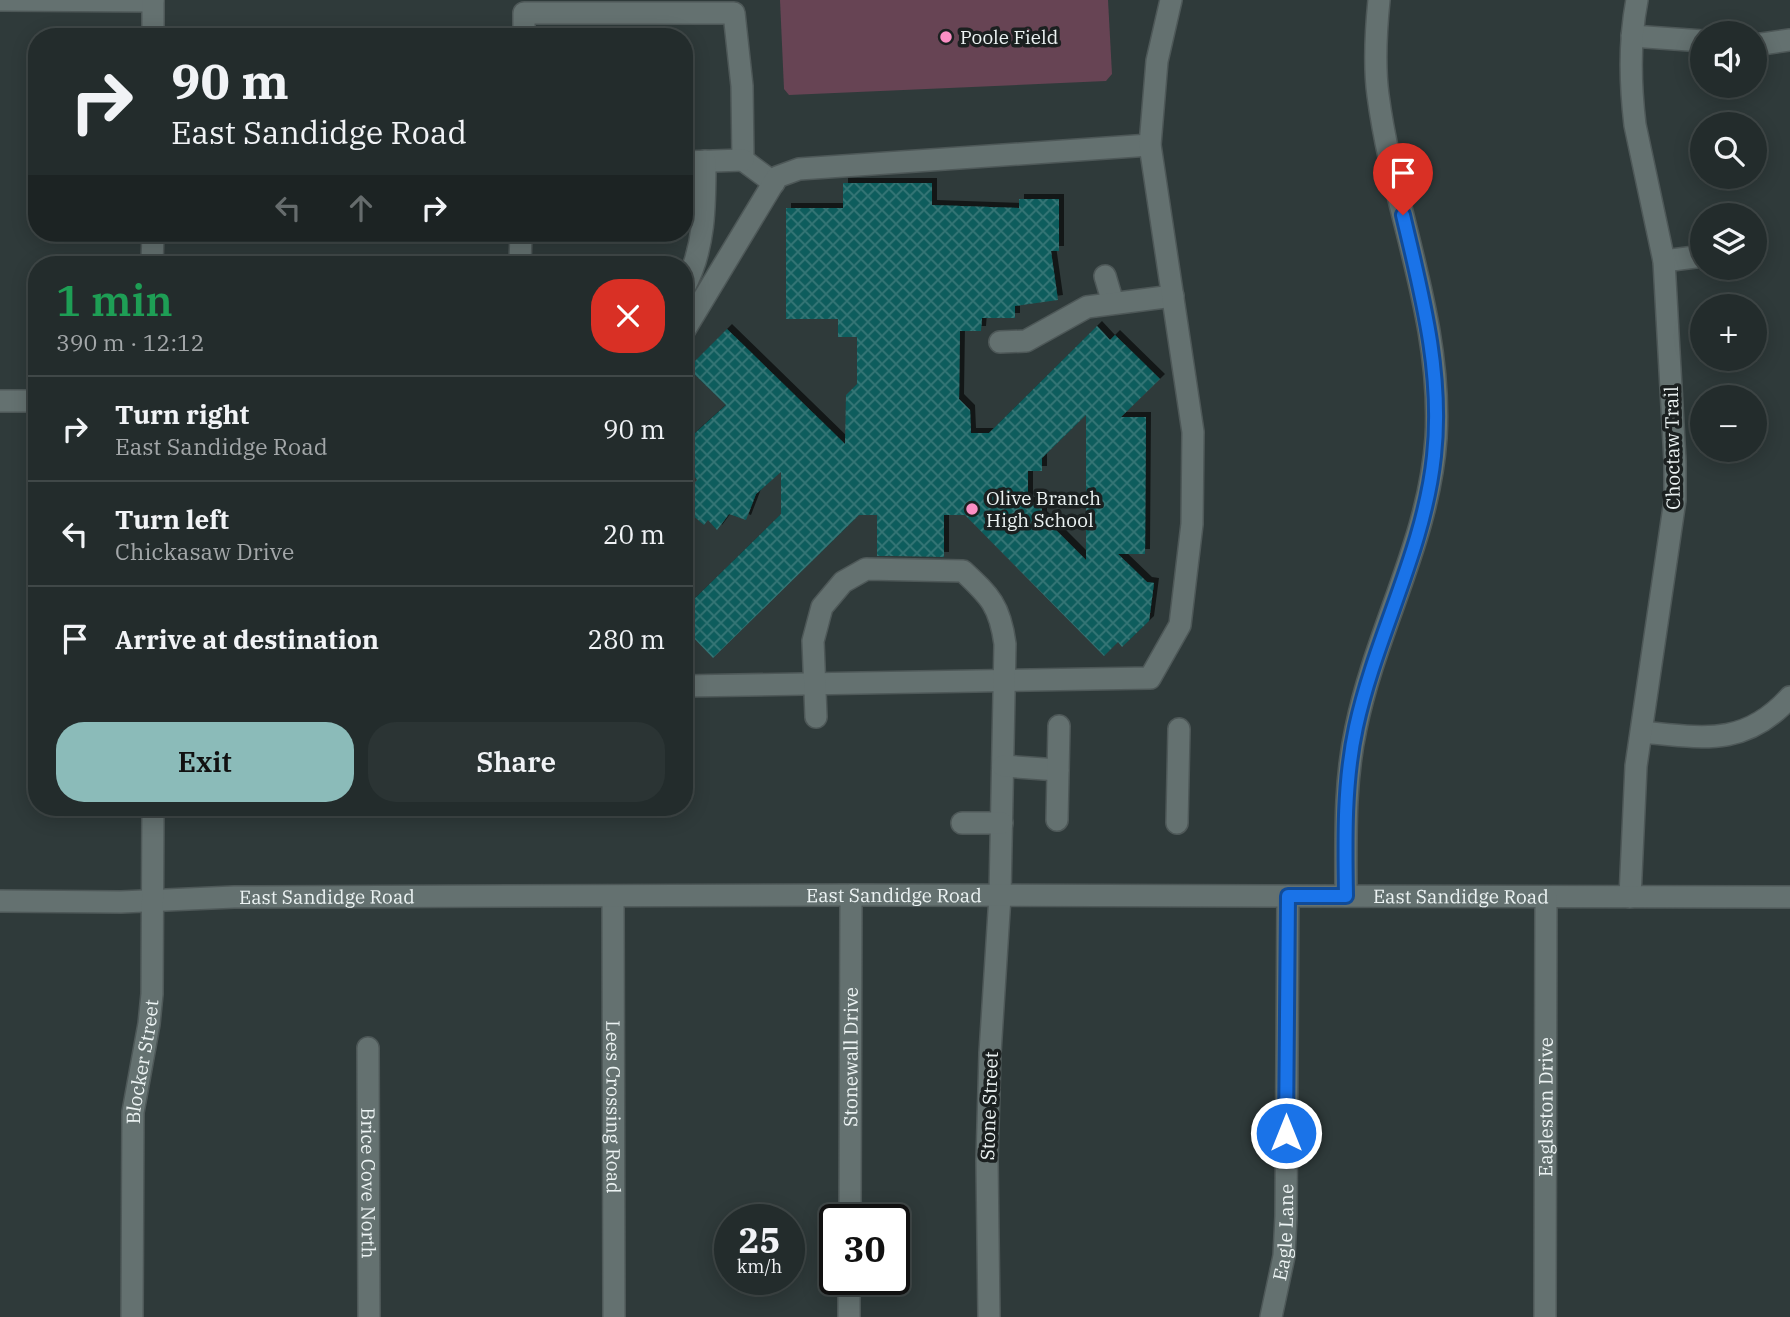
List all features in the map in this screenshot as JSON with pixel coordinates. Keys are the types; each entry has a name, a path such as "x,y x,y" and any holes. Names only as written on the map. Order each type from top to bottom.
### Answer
{"street":[{"path":"0,0 153,1 153,28"},
{"path":"693,686 1150,678 1180,625 1192,524 1193,432 1150,145 1157,61 1171,0"},
{"path":"1346,896 1345,821 1356,727 1426,508 1436,437 1435,374 1428,322 1384,135 1378,91 1379,0"},
{"name":"Choctaw Trail","path":"1630,897 1635,778 1675,500 1664,261 1632,102 1632,36 1637,0"},
{"path":"524,28 524,13 734,13 742,86 743,160"},
{"path":"1632,36 1690,40"},
{"path":"1767,43 1790,40"},
{"path":"693,316 777,177 799,169 1090,160 1150,145"},
{"path":"693,271 705,209 694,162 743,160 774,183"},
{"path":"1664,261 1690,258"},
{"path":"1105,276 1113,303"},
{"path":"1000,342 1026,341 1087,307 1173,296"},
{"path":"0,401 28,401"},
{"name":"Stone Street","path":"816,717 813,641 822,607 843,582 866,569 963,571 989,596 1000,616 1005,644 1000,896 990,1053 989,1317"},
{"path":"1642,732 1706,737 1739,733 1775,713 1790,697"},
{"path":"1057,820 1059,726"},
{"path":"1177,823 1178,729"},
{"path":"1003,766 1058,770"},
{"name":"Blocker Street","path":"132,1317 133,1124 137,1084 150,1014 153,816"},
{"path":"962,823 1002,823"},
{"name":"East Sandidge Road","path":"0,901 234,897 852,895 1790,897"},
{"name":"Stonewall Drive","path":"850,1204 852,895"},
{"name":"Eagle Lane","path":"1271,1317 1282,1272 1286,1216 1288,896"},
{"name":"Lees Crossing Road","path":"612,897 614,1317"},
{"name":"Eagleston Drive","path":"1545,1317 1546,897"},
{"name":"Brice Cove North","path":"368,1048 369,1317"},
{"path":"849,1295 849,1317"}],"shaded area":[{"name":"Poole Field","path":"780,0 1108,0 1112,74 1106,81 789,95 784,89"}],"building":[{"path":"843,183 932,183 932,205 1019,208 1019,199 1059,199 1059,251 1051,251 1058,300 1015,306 1015,318 982,318 981,331 960,331 959,399 970,410 971,433 989,433 1097,326 1110,340 1115,335 1160,379 1121,417 1146,417 1145,554 1118,554 1147,582 1154,583 1149,621 1122,647 1118,642 1104,656 965,515 944,515 944,557 877,556 877,515 859,515 713,658 693,637 693,600 781,514 781,472 756,494 746,520 729,514 717,530 708,520 704,525 693,516 693,484 697,480 693,474 693,435 726,405 693,373 693,363 727,329 845,444 846,395 857,384 857,337 838,337 838,319 786,319 786,208 843,208","holes":["1086,415 1086,560 1042,516 1042,502 1028,502 1028,471 1042,471 1042,458"]}],"place":[{"name":"Poole Field","path":"946,37"},
{"name":"Olive Branch High School","path":"972,509"}],"route":[{"path":"1286,1133 1288,896 1346,896 1345,821 1356,727 1426,508 1434,459 1435,374 1428,322 1403,215"}]}
